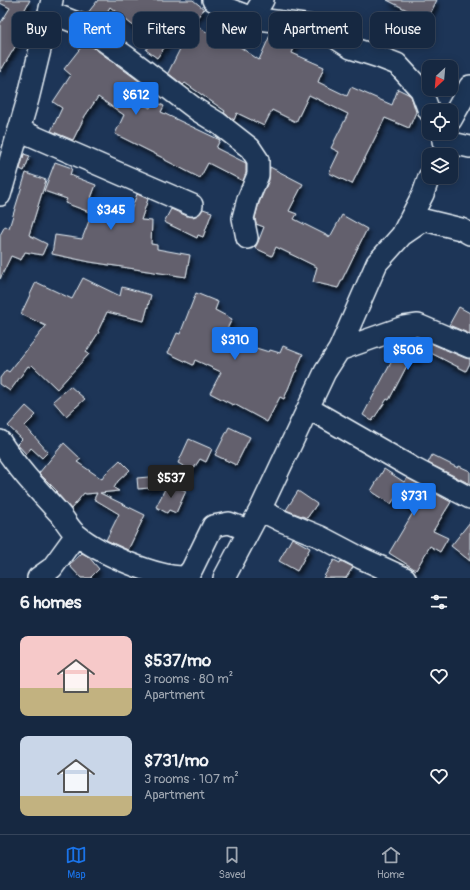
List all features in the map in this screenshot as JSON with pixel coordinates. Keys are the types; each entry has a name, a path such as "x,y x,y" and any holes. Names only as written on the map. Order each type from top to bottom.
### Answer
{"street":[{"path":"213,0 236,12"},
{"path":"256,12 263,0"},
{"path":"0,194 19,130 50,6 82,25 140,66 197,110 218,123 250,148 258,160 258,175 248,199 243,218 247,238"},
{"path":"261,19 319,27 351,48 397,64 421,90 426,104"},
{"path":"458,107 470,86"},
{"path":"19,130 192,205"},
{"path":"442,143 470,147"},
{"path":"402,235 427,184"},
{"path":"224,578 248,530 260,510 325,372 339,350 377,263 402,235 424,220 461,230 470,234"},
{"path":"339,350 398,329 418,325 470,348"},
{"path":"308,408 411,467 470,498"},
{"path":"0,441 34,486 76,535 107,554 153,572 177,578 186,577 192,569 213,526 229,522 248,530"},
{"path":"260,510 321,537 361,558 405,578"},
{"path":"38,578 52,568 76,535"}],"building":[{"path":"0,0 30,0 23,12 12,12 12,48 14,48 0,72 0,24 10,8 0,3"},
{"path":"98,0 193,0 204,9 199,15 199,12 133,12 133,26 125,19 125,12 116,12 110,7 107,12 89,12"},
{"path":"387,0 437,0 431,12 411,12"},
{"path":"199,27 207,32 207,48 242,48 259,60 269,38 269,48 294,48 292,53 324,67 318,82 347,96 351,87 392,105 398,89 411,96 416,112 409,128 385,118 352,184 329,173 339,152 331,148 348,114 309,95 296,122 272,110 264,126 237,113 234,120 224,113 225,111 185,83 183,85 168,73 180,48 199,48"},
{"path":"80,48 94,48 139,81 129,96 150,108 154,101 164,106 161,112 220,140 216,148 246,163 246,173 243,181 208,163 200,178 115,134 124,115 98,97 85,116 73,140 51,131 62,108 53,102 71,75 64,69"},
{"path":"147,48 164,48 157,58 146,50"},
{"path":"24,154 30,156 24,171 20,169"},
{"path":"55,162 72,168 70,175 96,185 91,198 130,213 137,194 148,199 141,220 152,221 151,244 157,245 157,249 190,255 186,277 90,262 52,254 55,235 82,239 92,213 65,203 67,199 44,191"},
{"path":"270,167 303,184 289,211 297,214 294,219 330,237 342,215 367,229 338,288 313,282 317,267 276,247 272,256 255,248 264,227 256,224 255,218 259,203 269,180"},
{"path":"26,173 46,180 29,235 47,244 42,255 25,252 21,260 11,256 0,279 0,235 5,226 9,228"},
{"path":"171,209 193,217 199,214 203,209 212,212 203,237 198,235 197,238 164,222"},
{"path":"83,278 120,296 122,287 151,295 144,321 107,312 98,331 99,332 86,352 89,354 57,389 32,365 30,367 28,366 10,391 0,384 0,378 6,370 9,372 46,326 21,314 36,282 72,299"},
{"path":"196,293 218,302 215,310 232,319 224,335 244,341 243,344 269,352 270,350 280,353 283,346 303,354 284,399 280,397 267,422 210,393 221,372 195,360 193,365 168,353 177,333 180,334"},
{"path":"459,307 470,313 470,334 449,325"},
{"path":"416,337 470,359 470,363 466,371 423,349 417,361 411,358 389,400 387,399 372,421 363,415 393,359 396,361 407,339"},
{"path":"70,386 85,399 66,416 53,401"},
{"path":"26,406 36,415 25,426 48,452 42,458 31,448 26,454 17,444 22,439 8,426"},
{"path":"229,427 250,437 236,465 215,455"},
{"path":"189,439 212,449 206,462 200,459 192,471 178,463"},
{"path":"64,443 81,459 77,462 102,479 106,473 120,460 130,470 118,481 114,488 119,491 100,493 145,515 128,550 106,540 119,514 94,499 97,493 84,493 71,509 56,492 57,491 39,473"},
{"path":"432,455 458,468 459,466 470,471 470,484 428,463"},
{"path":"384,469 404,482 407,478 451,502 433,531 448,538 440,552 430,546 416,570 389,553 414,511 395,498 391,504 371,491"},
{"path":"160,476 161,487 138,489 137,478"},
{"path":"168,483 186,491 176,513 169,510 167,513 156,507"},
{"path":"298,491 317,504 307,518 286,510"},
{"path":"470,522 470,561 451,546"},
{"path":"292,538 310,548 297,571 279,561"},
{"path":"82,553 88,556 99,569 90,578 81,578 69,565"},
{"path":"334,560 340,563 341,561 353,567 346,578 323,578"}]}
